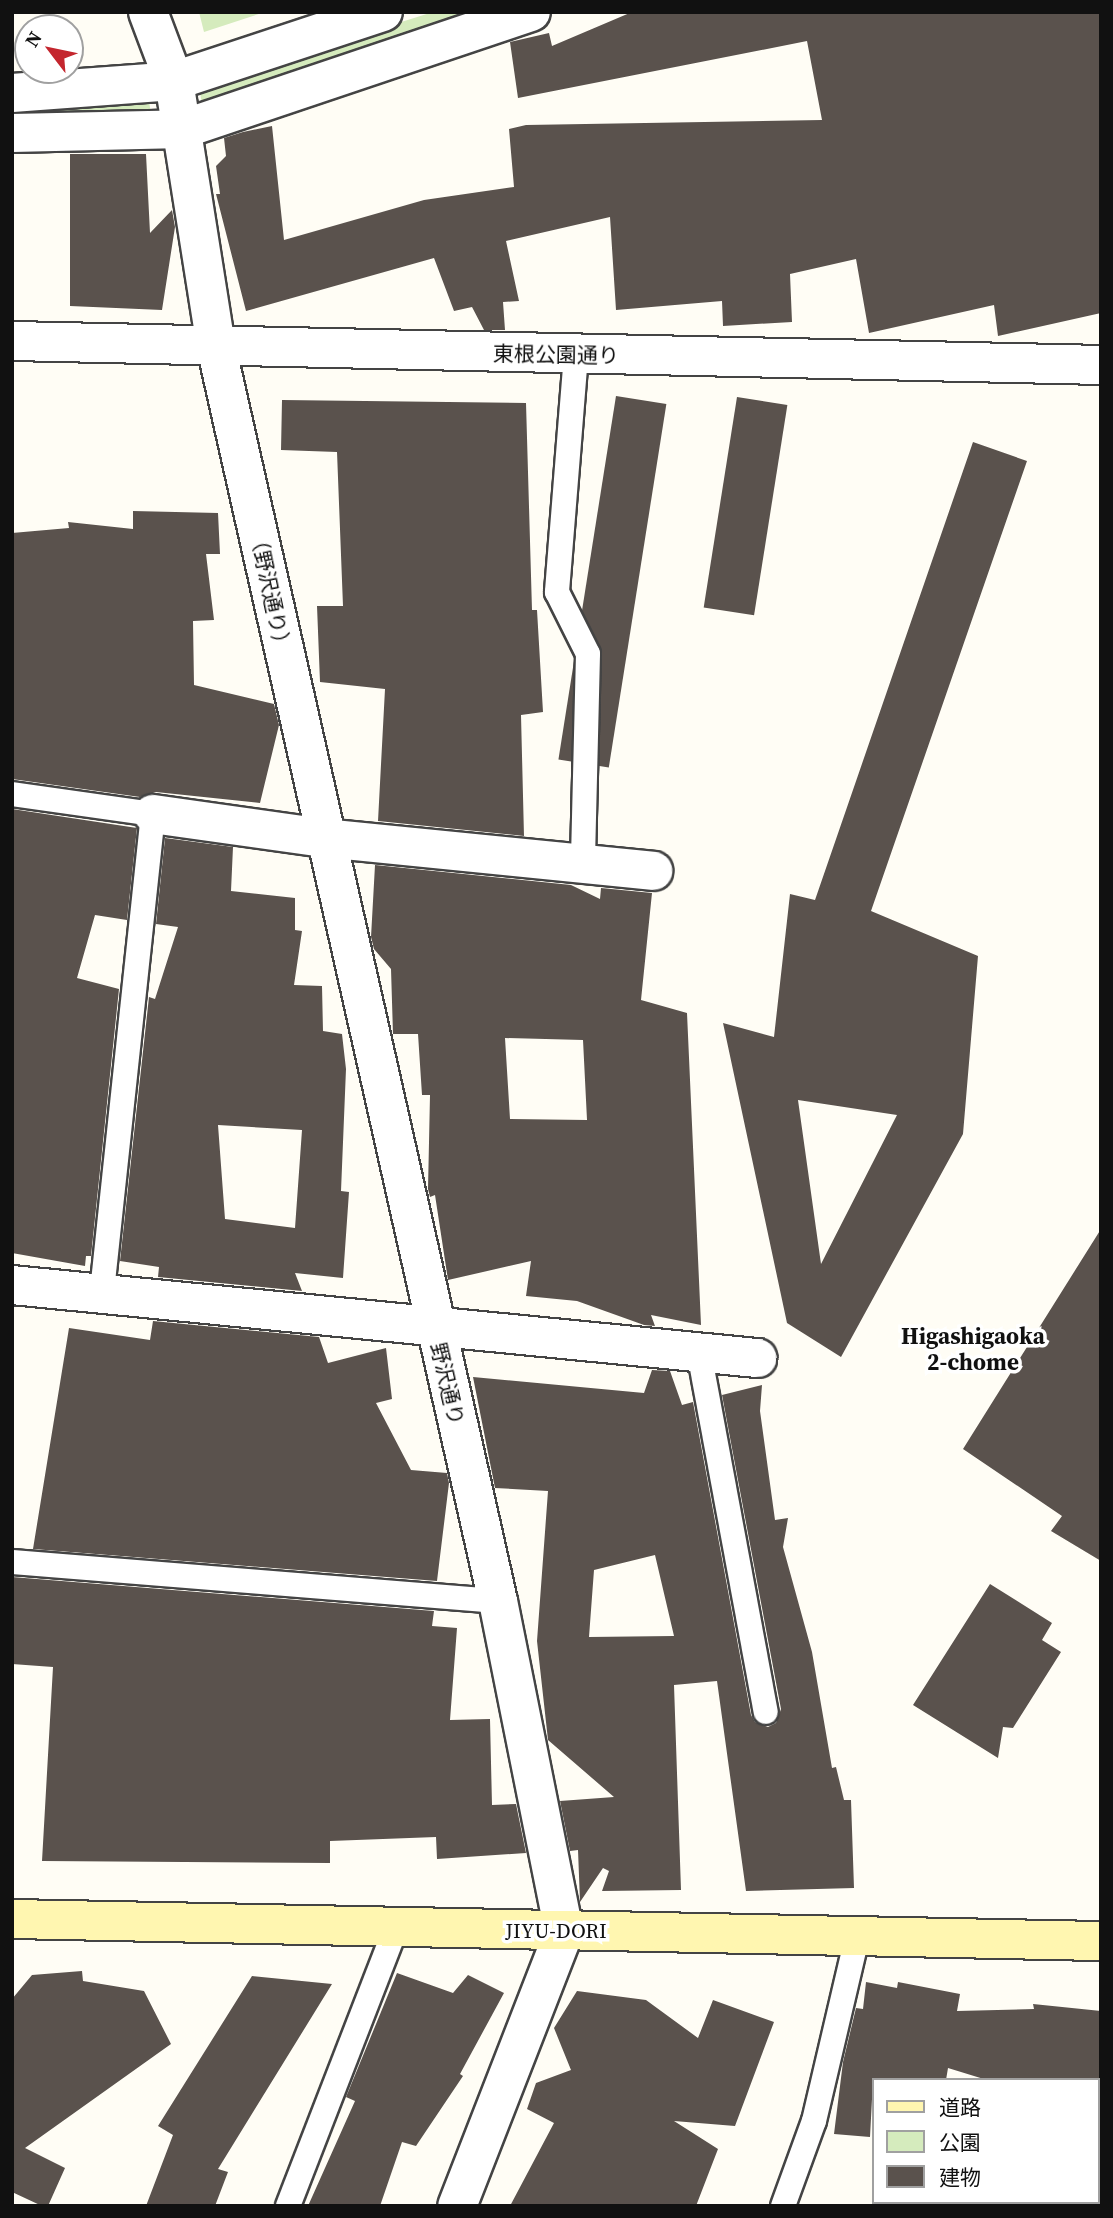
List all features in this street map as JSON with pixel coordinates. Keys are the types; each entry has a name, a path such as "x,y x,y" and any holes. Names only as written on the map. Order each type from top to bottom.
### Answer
{"main road":[{"name":"JIYU-DORI","path":"12,1919 395,1930 1101,1941"}],"street":[{"name":"（野沢通り）","path":"148,12 174,81 216,346 324,838"},
{"path":"12,93 174,81 383,12"},
{"path":"12,133 183,130 531,12"},
{"name":"東根公園通り","path":"12,341 1101,365"},
{"path":"153,814 324,838 653,872"},
{"name":"野沢通り","path":"324,838 432,1324 498,1601 564,1932"},
{"path":"12,1285 432,1324 757,1358"},
{"path":"457,2206 564,1932"}],"lane":[{"path":"576,355 557,592 588,654 583,863"},
{"path":"12,794 153,814 102,1294"},
{"path":"699,1352 766,1712"},
{"path":"12,1562 498,1601"},
{"path":"288,2206 395,1930"},
{"path":"783,2206 814,2121 857,1937"}],"green space":[{"path":"199,12 265,12 204,32"},
{"path":"433,12 495,12 202,105 199,86"},
{"path":"148,95 151,113 16,134 14,116"}],"building":[{"path":"632,12 1101,12 1101,313 998,336 994,305 869,333 856,259 790,274 792,322 723,326 722,301 616,310 610,217 506,241 519,301 503,302 505,330 484,330 472,307 454,311 434,258 246,311 216,194 220,194 216,166 226,156 224,138 272,126 284,240 424,200 514,187 509,129 526,125 822,120 807,41 518,98 510,42 549,33 552,46"},
{"path":"70,154 146,154 150,233 172,210 175,227 162,310 70,306"},
{"path":"616,396 666,404 609,767 558,759"},
{"path":"737,397 787,405 754,615 704,607"},
{"path":"282,400 526,403 532,610 537,610 543,712 521,715 524,836 378,821 385,689 320,682 317,606 343,606 337,452 281,450"},
{"path":"973,442 1027,461 871,911 978,956 963,1134 841,1357 787,1323 723,1023 774,1037 790,894 815,900","holes":["798,1100 897,1115 821,1264"]},
{"path":"133,511 218,513 220,554 206,554 214,620 193,621 194,685 274,704 279,725 260,803 156,792 140,797 12,779 12,533 69,528 68,522 133,529"},
{"path":"12,809 137,828 127,920 95,915 77,978 119,989 91,1256 86,1256 85,1266 12,1253"},
{"path":"165,838 233,847 231,891 295,898 295,930 302,931 294,985 322,986 323,1031 342,1034 346,1069 341,1191 349,1192 343,1278 295,1273 302,1291 158,1277 159,1267 120,1261 149,997 155,999 178,927 156,924","holes":["218,1125 302,1130 295,1228 225,1219"]},
{"path":"375,865 571,885 600,899 601,888 652,893 641,1000 687,1013 701,1325 651,1315 655,1326 644,1325 577,1301 526,1296 531,1261 448,1280 435,1195 430,1197 428,1189 430,1095 422,1095 418,1034 393,1034 391,969 374,949 371,937","holes":["505,1038 583,1040 587,1120 510,1119"]},
{"path":"1101,1229 1101,1561 1051,1531 1062,1516 963,1449"},
{"path":"153,1321 319,1337 328,1363 386,1348 392,1399 376,1403 411,1470 447,1473 449,1483 437,1581 33,1549 69,1328 150,1340"},
{"path":"652,1370 670,1371 682,1405 693,1402 751,1715 755,1722 768,1727 776,1723 781,1709 722,1395 762,1385 760,1411 775,1520 788,1518 783,1547 812,1652 832,1768 836,1767 844,1800 851,1800 854,1888 746,1891 717,1681 674,1685 681,1890 602,1891 609,1871 603,1868 580,1902 578,1850 570,1851 560,1801 614,1797 548,1740 537,1641 548,1491 495,1488 473,1377 644,1393","holes":["655,1555 674,1636 589,1637 594,1570"]},
{"path":"12,1577 434,1611 432,1626 457,1628 450,1720 490,1719 492,1805 516,1804 526,1853 437,1859 436,1837 330,1841 330,1863 42,1861 53,1667 12,1664"},
{"path":"990,1584 1052,1623 1042,1640 1061,1652 1013,1728 1003,1727 998,1758 913,1705"},
{"path":"82,1971 83,1981 144,1991 171,2044 25,2148 65,2168 48,2206 42,2206 12,2192 12,1999 32,1975"},
{"path":"397,1973 453,1993 468,1975 504,1993 460,2074 463,2076 416,2146 402,2142 380,2206 308,2206 355,2101 346,2097"},
{"path":"252,1976 332,1984 218,2169 228,2172 215,2206 146,2206 173,2135 158,2126"},
{"path":"866,1982 897,1988 898,1982 960,1994 957,2011 1034,2009 1033,2004 1101,2011 1101,2080 980,2078 948,2068 946,2078 872,2078 870,2137 834,2134 843,2062 856,2008 863,2009"},
{"path":"577,1991 646,2000 698,2038 713,2000 774,2022 735,2126 674,2121 718,2149 696,2206 510,2206 554,2123 527,2109 536,2083 571,2070 554,2028"}],"district":[{"name":"Higashigaoka 2-chome","path":"973,1349"}]}
